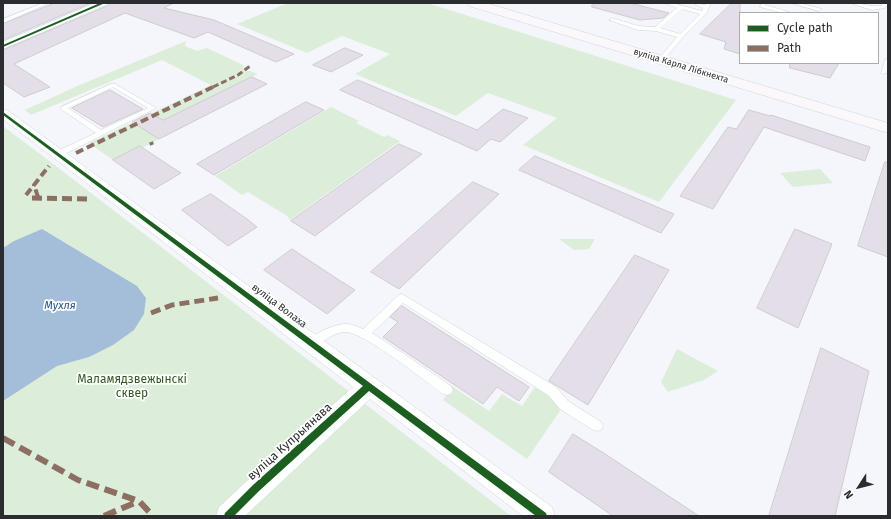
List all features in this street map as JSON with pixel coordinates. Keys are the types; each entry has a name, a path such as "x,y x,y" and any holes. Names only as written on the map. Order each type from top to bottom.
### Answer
{"main road":[{"name":"вуліца Карла Лібкнехта","path":"473,3 888,128"}],"street":[{"path":"3,46 103,3"},
{"name":"вуліца Волаха","path":"3,113 542,516"},
{"name":"вуліца Купрыянава","path":"228,516 256,488 369,386"}],"lane":[{"path":"3,21 46,3"},
{"path":"666,3 681,7 707,7"},
{"path":"695,3 707,7"},
{"path":"765,3 762,6 786,12"},
{"path":"793,3 817,11 823,3"},
{"path":"852,3 872,8 883,7 886,3"},
{"path":"656,29 681,7"},
{"path":"661,60 707,7"},
{"path":"612,20 638,28 656,29 681,36"},
{"path":"884,73 888,60"},
{"path":"58,154 153,108 113,85 63,108 101,133"},
{"path":"365,333 402,298 552,391 564,404 596,426"},
{"path":"312,343 327,333 348,328 365,333 447,390"}],"green space":[{"path":"288,3 427,3 736,100 659,202 523,145 557,118 488,93 456,116 355,74 390,54 342,36 307,53 237,24"},
{"path":"186,41 185,46 197,51 207,48 245,66 242,68 258,74 145,129 159,139 142,148 139,147 113,160 89,143 211,85 162,60 31,115 25,110 75,87"},
{"path":"331,107 359,121 356,123 384,137 387,135 400,141 290,220 287,216 248,192 242,195 215,176"},
{"name":"Маламядзвежынскі сквер","path":"3,126 52,163 511,516 3,516"},
{"path":"820,169 833,183 793,187 780,173"},
{"path":"559,239 595,239 589,249 574,250"},
{"path":"677,349 718,371 704,380 668,392 661,382"},
{"path":"452,386 489,411 502,394 522,406 535,387 564,405 527,459 443,400"}],"water":[{"name":"Мухля","path":"42,229 137,286 146,298 144,314 134,330 113,345 89,357 57,366 3,401 3,248 14,241"}],"building":[{"path":"55,3 91,3 3,40 3,24"},
{"path":"110,3 174,3 164,8 214,20 294,54 276,62 208,32 194,38 125,13 14,64 50,87 24,97 3,83 3,50 107,6"},
{"path":"593,3 630,3 669,13 663,18 640,20 592,7"},
{"path":"732,3 740,3 739,54 724,49 726,42 700,34"},
{"path":"345,48 363,55 331,72 313,65"},
{"path":"790,64 838,64 830,78 790,68"},
{"path":"252,77 267,84 159,139 132,122 150,113 163,120"},
{"path":"358,80 477,130 503,109 528,118 500,142 491,139 477,151 340,90"},
{"path":"110,90 143,109 103,127 72,108"},
{"path":"306,102 324,110 214,175 197,164"},
{"path":"749,110 771,115 870,147 865,161 764,127 713,209 680,196 728,127 736,129"},
{"path":"399,144 422,154 315,236 291,221"},
{"path":"140,146 181,173 154,189 113,160"},
{"path":"535,156 674,214 661,233 519,170"},
{"path":"885,162 888,162 888,257 858,246"},
{"path":"473,182 499,194 399,289 371,272"},
{"path":"211,194 257,227 228,246 182,210"},
{"path":"795,229 832,244 798,328 757,308"},
{"path":"292,249 355,290 327,314 264,270"},
{"path":"635,255 669,270 588,405 549,381"},
{"path":"402,306 529,387 519,401 497,387 483,404 383,337 398,322 390,317"},
{"path":"821,348 869,371 835,516 769,516"},
{"path":"573,434 699,516 613,516 549,472"}],"marked path":[{"path":"76,153 238,75 250,66"},
{"path":"38,198 34,185 49,166"},
{"path":"26,195 34,185"},
{"path":"32,198 91,199"},
{"path":"151,313 172,305 218,298"},
{"path":"3,438 78,480 139,501 153,516"},
{"path":"104,516 139,501"}],"cycle path":[{"path":"3,46 103,3"},
{"path":"3,113 543,516"},
{"path":"228,516 256,488 369,386"}]}
